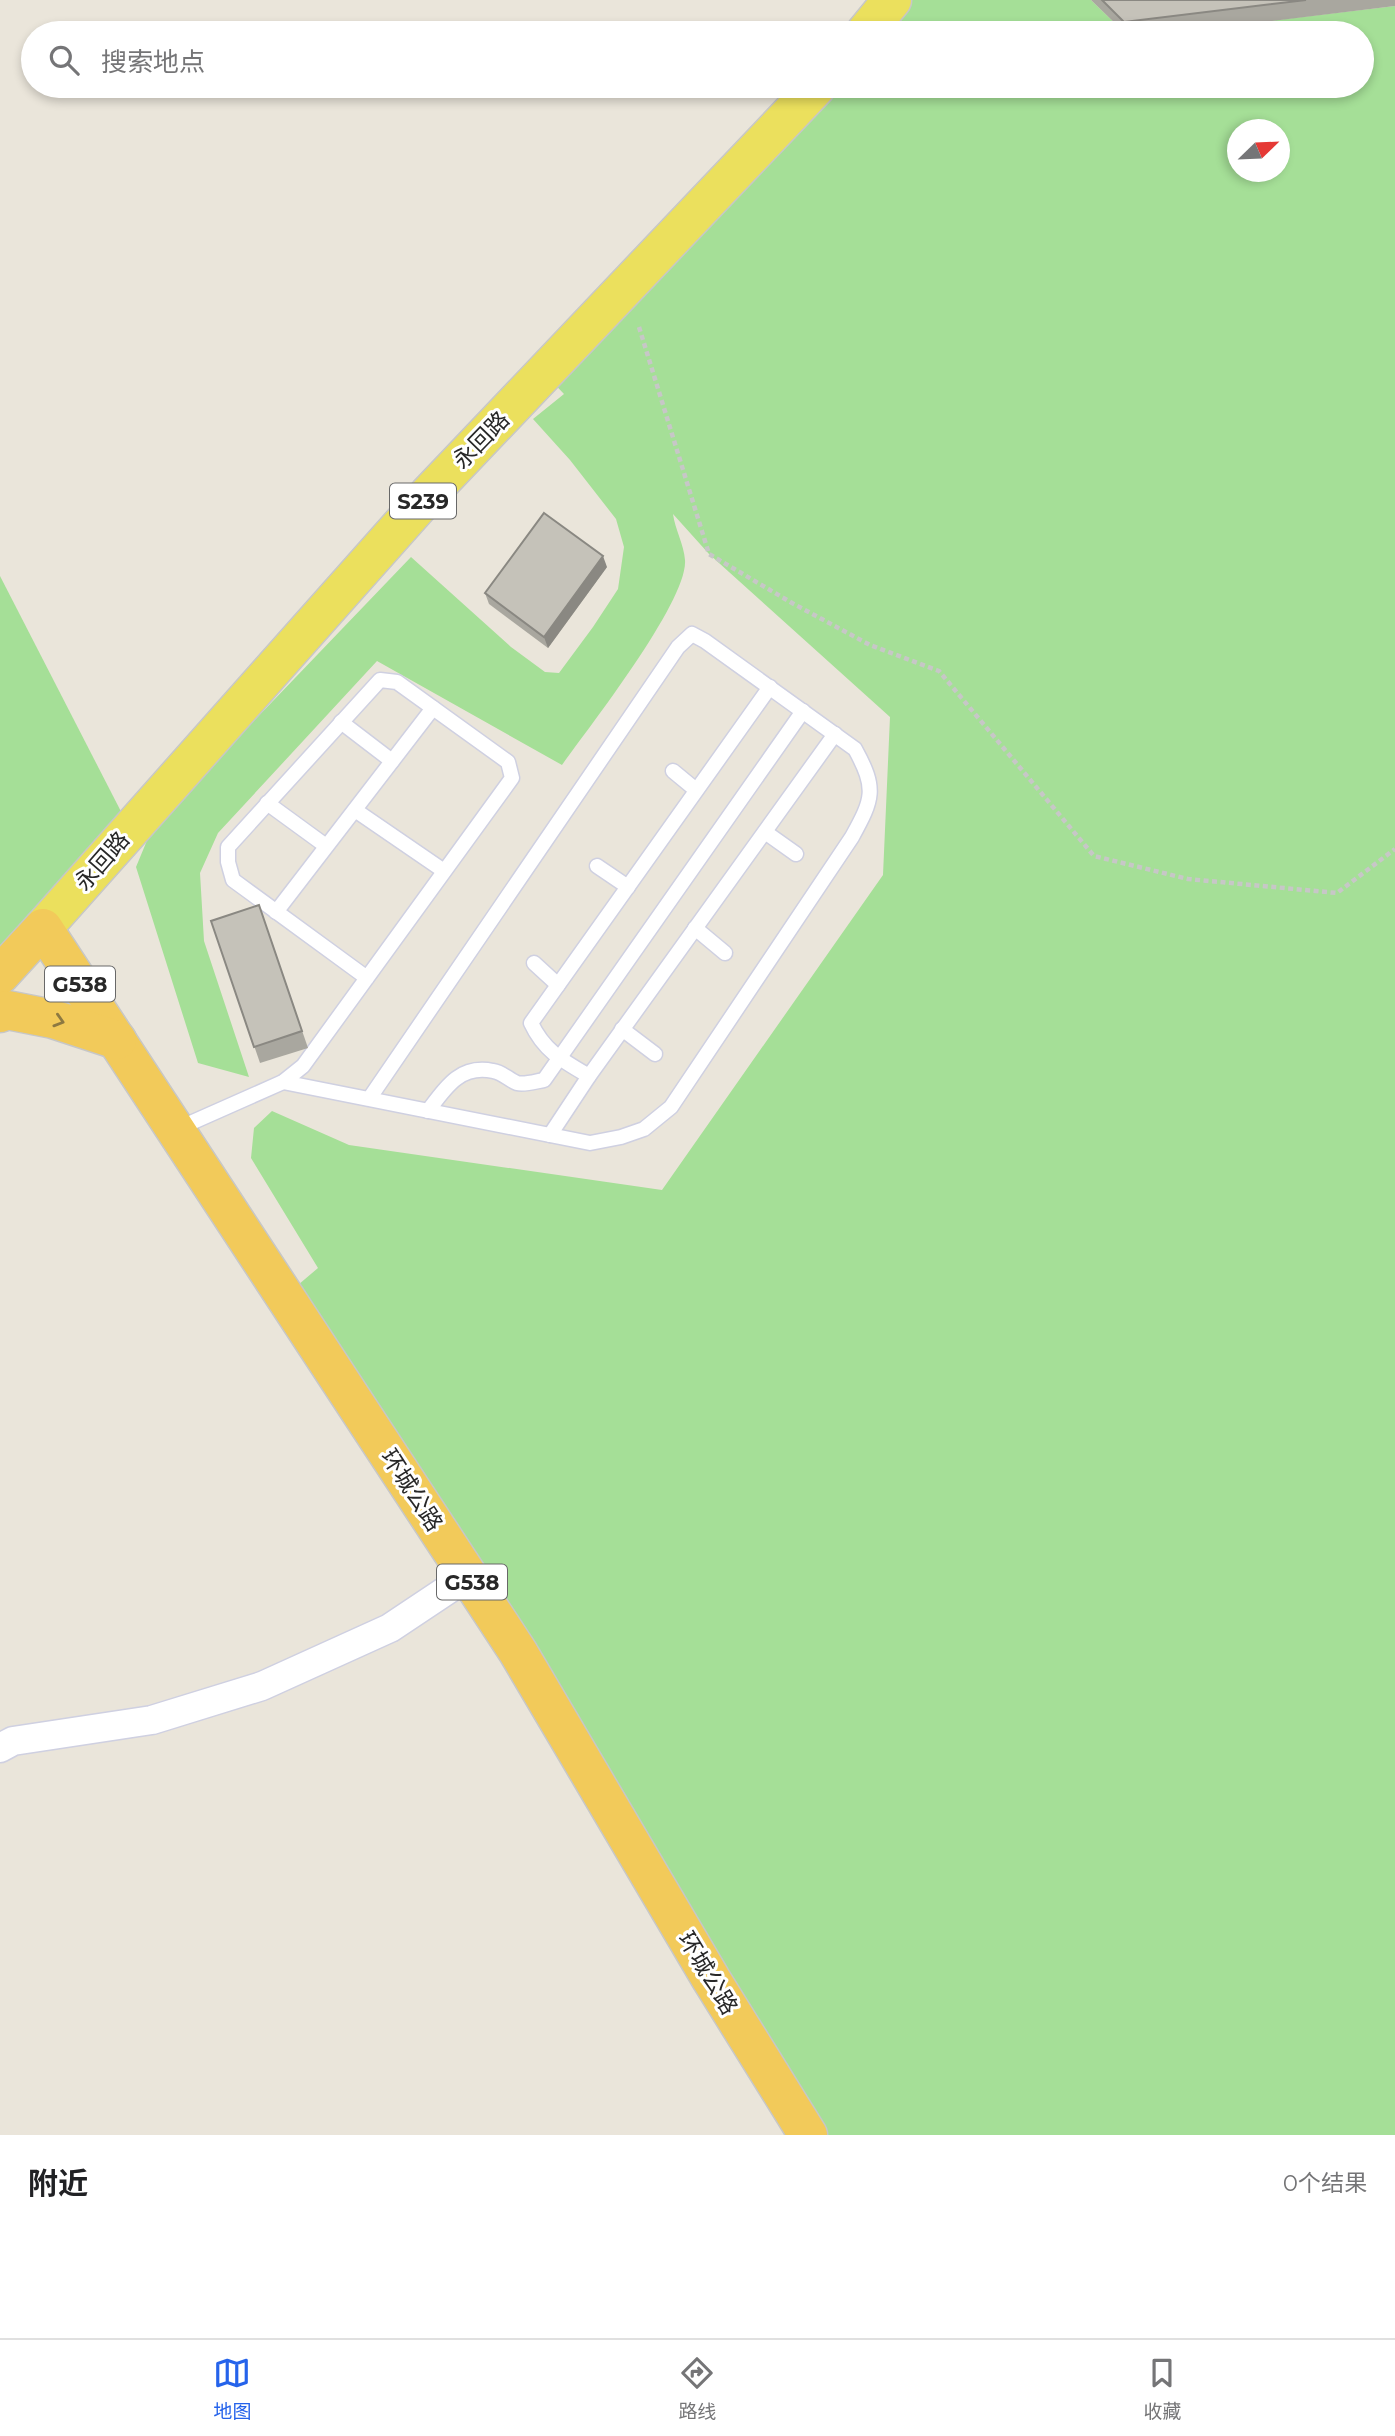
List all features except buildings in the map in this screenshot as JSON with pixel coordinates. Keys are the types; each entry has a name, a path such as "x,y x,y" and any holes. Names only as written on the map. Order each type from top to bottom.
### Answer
{"highway":[{"name":"G538","path":"0,975 43,928"},
{"name":"环城公路","path":"43,928 518,1652 711,1979 808,2135"},
{"path":"0,1013 7,1010 53,1019 117,1040"}],"main road":[{"path":"875,21 892,0"},
{"name":"永回路","path":"43,928 428,495 806,98"}],"street":[{"path":"0,1748 13,1741 152,1720 262,1686 390,1628 468,1576"}],"lane":[{"path":"283,1082 590,1143 644,1129 671,1107 852,837 869,805 868,772 855,749 705,640 692,634 678,647 369,1099"},
{"path":"175,1130 283,1082 303,1066 367,978 444,871 512,778 508,762 397,682 380,680 228,847 228,862 233,880 367,978"},
{"path":"589,1076 560,1058 540,1041 531,1023 770,687"},
{"path":"276,912 433,708"},
{"path":"428,1111 446,1087 458,1075 467,1071 491,1070 517,1083 544,1080 803,710"},
{"path":"341,723 392,761"},
{"path":"550,1135 622,1029 835,734"},
{"path":"673,771 696,790"},
{"path":"267,803 327,846"},
{"path":"355,810 444,871"},
{"path":"765,832 796,854"},
{"path":"597,866 628,887"},
{"path":"695,928 725,953"},
{"path":"534,963 558,985"},
{"path":"622,1029 656,1054"}],"path":[{"path":"626,286 709,554 870,645 939,671 1094,856 1188,879 1337,893 1395,849"}],"green space":[{"path":"905,0 1091,0 1113,21 885,21"},
{"path":"1395,6 1395,2135 808,2135 285,1296 318,1268 251,1158 254,1128 272,1111 349,1145 662,1190 883,875 890,717 709,554 673,514 685,560 682,579 671,604 635,664 562,765 377,661 218,833 200,873 204,941 249,1077 198,1063 136,867 153,826 411,557 511,647 545,672 559,673 618,589 624,547 616,519 570,460 533,419 564,394 544,373 810,98 1374,98 1374,21 1267,21"},
{"path":"0,576 130,829 0,975"}]}
